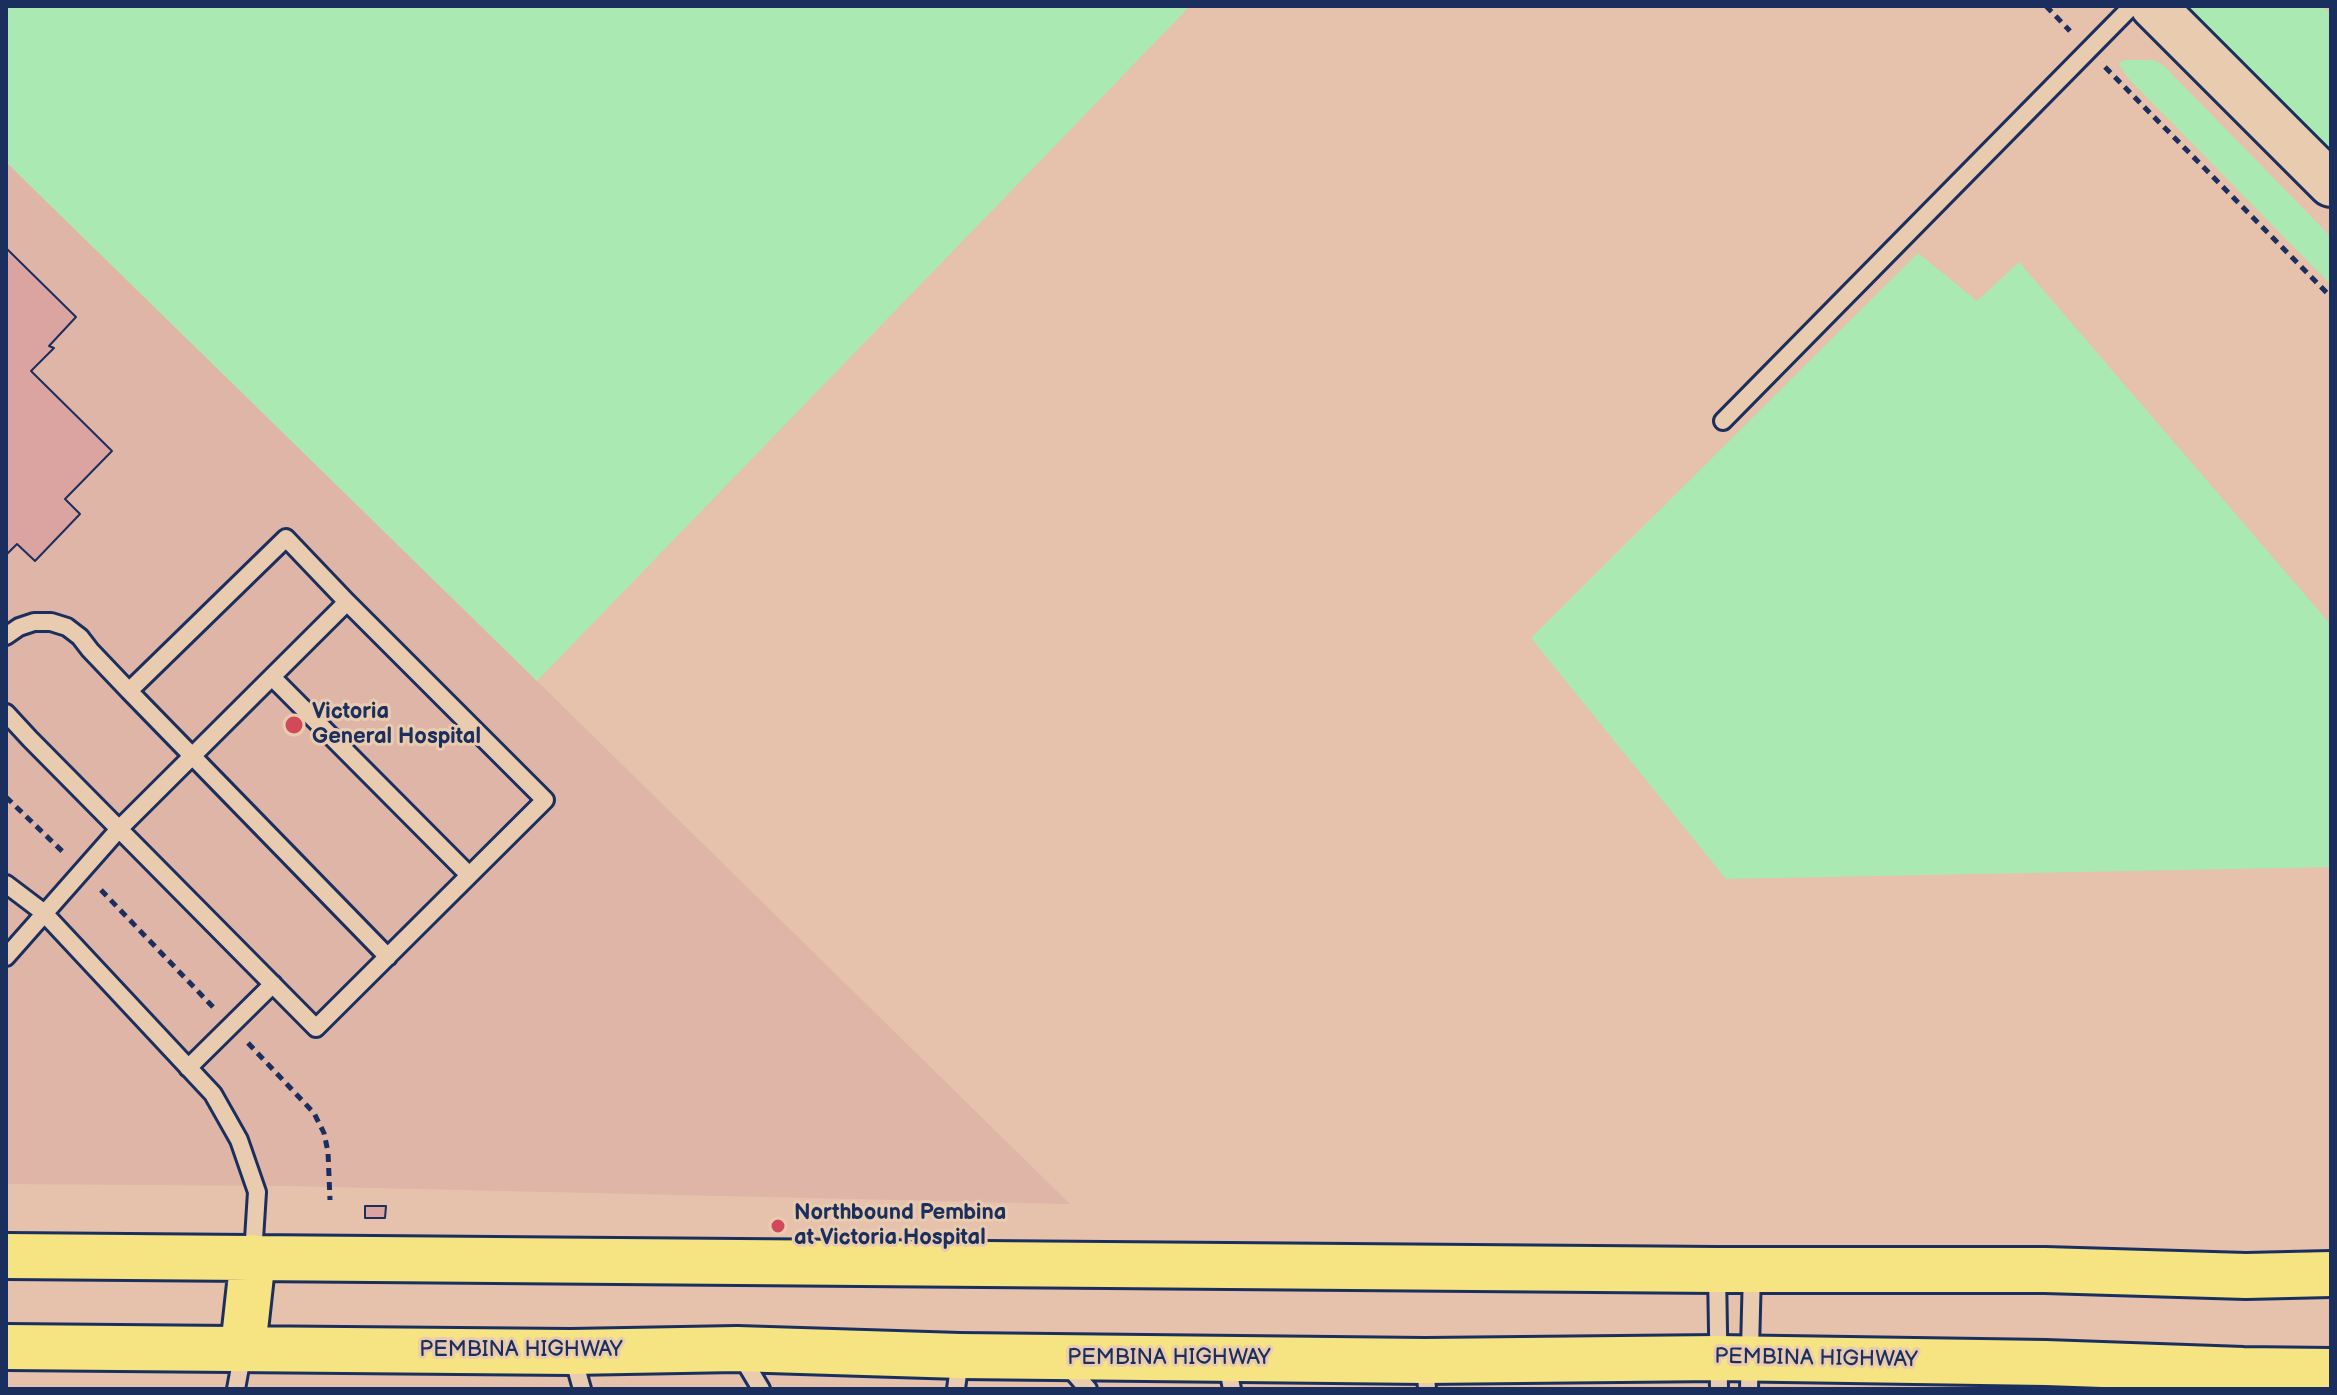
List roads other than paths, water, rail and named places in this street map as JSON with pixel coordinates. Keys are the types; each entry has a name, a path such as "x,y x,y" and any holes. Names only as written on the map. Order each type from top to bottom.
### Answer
{"main road":[{"path":"2153,6 2331,184"},
{"path":"6,1256 2045,1270 2246,1276 2331,1274"},
{"path":"240,1369 253,1257"},
{"name":"PEMBINA HIGHWAY","path":"6,1347 240,1369 576,1370 737,1349 958,1373 1426,1375 2046,1369 2331,1371"}],"lane":[{"path":"1723,421 2132,6"},
{"path":"6,713 316,1028 545,800 286,538 129,691"},
{"path":"6,957 119,829 347,602"},
{"path":"6,636 34,622 51,622 67,627 80,637 388,957"},
{"path":"272,677 469,875"},
{"path":"6,884 43,912 213,1094 239,1140 257,1192 253,1257"},
{"path":"188,1068 273,984"},
{"path":"1734,1374 1735,1270"},
{"path":"1734,1374 1735,1270"},
{"path":"737,1349 761,1389"}],"place":[{"name":"Victoria General Hospital","path":"294,725"},
{"name":"Northbound Pembina at Victoria Hospital","path":"778,1226"}]}
